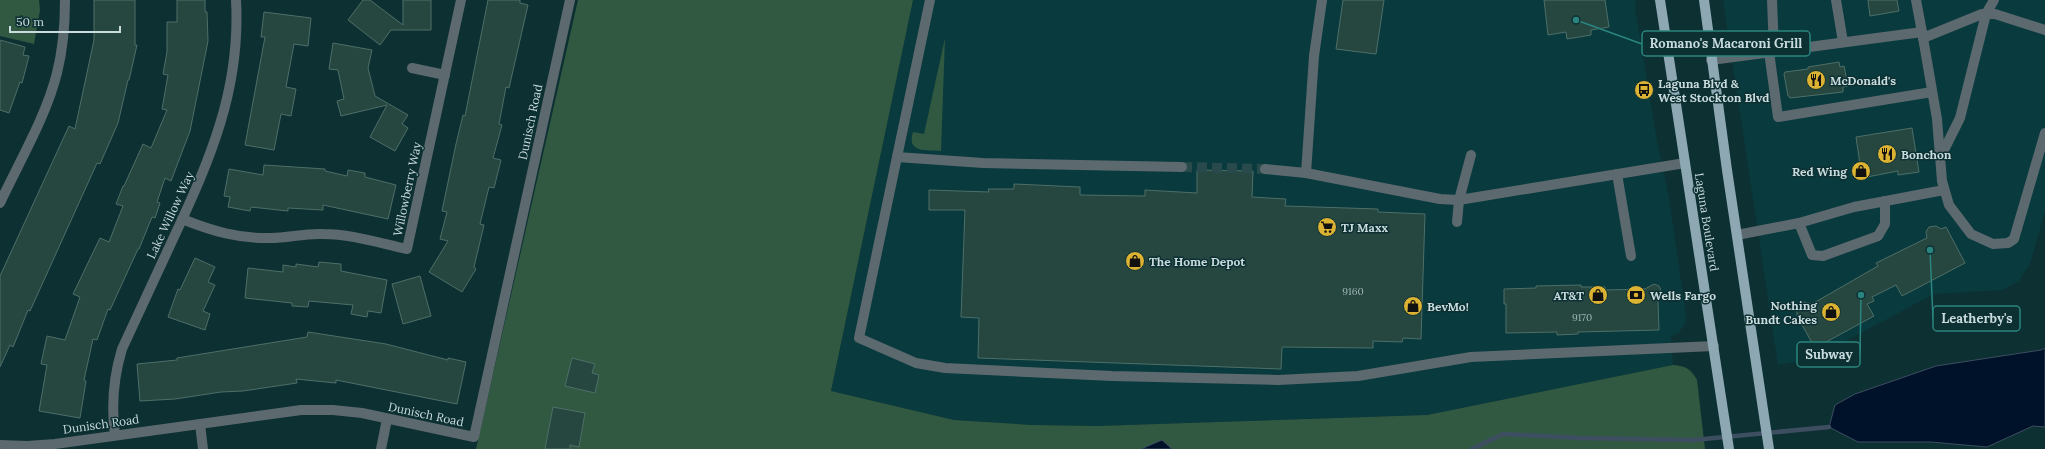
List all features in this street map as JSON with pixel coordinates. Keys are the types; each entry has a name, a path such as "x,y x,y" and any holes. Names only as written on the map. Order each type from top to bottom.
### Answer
{"main road":[{"name":"Laguna Boulevard","path":"1660,0 1729,449"},
{"path":"1704,0 1711,60 1769,449"}],"street":[{"path":"0,203 48,101 57,74 65,25 64,0"},
{"name":"Lake Willow Way","path":"115,435 112,397 115,373 122,349 209,159 222,119 230,84 235,49 236,0"},
{"name":"Willowberry Way","path":"182,219 209,230 232,236 273,238 329,234 407,249 461,0"},
{"name":"Dunisch Road","path":"0,445 27,448 301,410 334,410 474,437 570,0"},
{"path":"930,0 859,338 916,363 945,368 1120,376 1278,380 1358,376 1471,357 1714,346"},
{"path":"1306,173 1314,56 1322,0"},
{"path":"1772,0 1771,52 1778,117 1932,92"},
{"path":"1836,0 1843,42"},
{"path":"1916,0 1932,92 1944,190 1949,205 1971,234 1993,244 2008,243 2014,239 2045,133"},
{"path":"1940,158 1960,118 1986,14 1994,0"},
{"path":"1711,60 1843,42 1922,35 1945,31 1967,19 1986,14 1995,14 2045,30"},
{"path":"412,68 445,75"},
{"path":"1457,222 1459,200 1471,155"},
{"path":"896,157 983,163 1182,167"},
{"path":"1264,169 1306,173 1440,199 1459,200 1685,163"},
{"path":"1617,174 1631,256"},
{"path":"1737,234 1799,223 1854,207 1944,190"},
{"path":"1799,223 1812,255 1823,256 1878,236 1885,224 1885,201"},
{"path":"381,449 387,419"},
{"path":"200,424 203,449"}],"shaded area":[{"path":"913,0 1636,0 1635,7 1657,141 1669,198 1686,315 1685,323 1679,333 1671,336 1673,365 1427,415 1097,426 1032,425 954,420 831,391"},
{"path":"1723,0 2045,0 2045,211 2030,264 2019,281 2003,290 1934,294 1812,359 1778,365"},
{"path":"2045,348 2045,427 2033,426 1987,447 1931,442 1858,442 1829,427 1835,405 1855,394 1936,366 2041,350"},
{"path":"1162,440 1172,449 1141,449"}],"green space":[{"path":"0,0 39,0 40,10 34,44 0,36"},
{"path":"578,0 913,0 831,391 954,420 1032,425 1097,426 1427,415 1673,365 1688,369 1693,373 1697,380 1705,449 476,449"},
{"path":"945,38 941,151 919,149 912,144 913,132 924,134"}],"building":[{"path":"94,0 135,0 135,45 137,45 118,123 100,164 97,163 30,311 28,310 13,347 10,345 0,367 0,276 69,126 75,129 94,40"},
{"path":"177,0 205,0 205,12 207,12 208,41 190,131 171,181 165,178 157,202 160,203 155,218 152,217 139,249 110,310 108,309 97,340 93,339 84,380 86,381 80,418 39,411 47,365 41,364 47,336 65,340 80,297 73,294 100,238 109,242 123,206 116,204 123,186 143,144 151,148 167,110 162,109 168,75 163,74 167,52 167,22 177,22"},
{"path":"363,0 370,0 403,25 403,0 431,0 431,30 391,30 380,45 348,20"},
{"path":"488,0 520,0 520,3 528,5 509,88 506,87 499,124 502,125 493,158 501,160 494,188 489,187 480,224 484,225 474,267 476,269 462,292 429,272 448,241 440,239 447,212 442,211 463,115 465,116"},
{"path":"1343,0 1384,0 1376,54 1336,49"},
{"path":"1544,0 1605,0 1609,27 1591,30 1591,35 1567,39 1566,32 1548,35"},
{"path":"1868,0 1897,0 1899,11 1870,16"},
{"path":"264,12 311,18 308,46 294,44 286,87 296,89 291,116 281,114 274,150 245,145 265,37 261,37"},
{"path":"0,40 25,47 23,55 29,56 22,83 20,82 9,113 0,110"},
{"path":"333,43 372,50 368,68 375,96 408,115 402,124 408,128 395,151 370,137 387,105 341,116 337,101 344,99 338,70 329,69"},
{"name":"McDonald's","path":"1839,62 1840,67 1844,66 1848,86 1843,87 1843,92 1790,98 1788,96 1784,74 1785,72 1808,69 1808,67"},
{"name":"Bonchon","path":"1912,128 1919,172 1898,175 1898,171 1862,178 1856,137"},
{"path":"264,165 325,169 325,171 347,176 348,170 365,173 365,177 396,185 388,219 323,205 323,210 288,208 288,211 251,207 250,211 228,207 230,197 224,196 229,169 263,175"},
{"name":"The Home Depot","path":"1197,170 1253,171 1252,197 1286,199 1285,206 1378,209 1378,212 1425,214 1421,339 1403,338 1402,342 1373,341 1373,348 1282,347 1281,369 978,358 979,318 961,317 965,210 929,210 929,190 989,192 988,189 1014,189 1014,184 1080,187 1080,195 1145,196 1145,190 1197,193"},
{"path":"1936,226 1941,229 1946,227 1965,263 1902,296 1896,285 1872,297 1874,301 1867,304 1874,316 1815,348 1797,316 1797,308 1804,302 1812,304 1878,266 1876,263 1927,238 1926,232 1929,227"},
{"path":"195,258 215,267 208,282 215,285 203,311 210,314 205,330 168,317 178,289 180,290"},
{"path":"319,262 341,264 341,271 387,280 381,313 368,311 367,317 351,314 353,305 309,301 308,307 292,306 292,303 245,298 248,268 283,272 283,265 296,267 296,264 318,267"},
{"path":"420,276 431,316 403,324 392,284"},
{"path":"1654,284 1659,286 1661,291 1658,301 1659,330 1578,332 1578,334 1557,335 1557,332 1506,333 1506,304 1504,304 1504,289 1536,288 1536,286 1581,285 1581,287 1605,287 1605,290 1645,289"},
{"path":"308,332 386,344 448,360 448,358 466,362 457,404 336,380 336,383 296,379 297,383 243,391 221,392 175,399 140,401 137,364 177,360 177,358 307,337"},
{"path":"572,358 595,364 592,373 599,375 595,393 565,386"},
{"path":"553,407 585,413 579,447 570,445 570,449 545,449"}],"waterway":[{"path":"1472,449 1503,434 1579,438 1693,440 1829,427"}],"tunnel":[{"path":"1182,167 1265,169"}],"place":[{"name":"Romano's Macaroni Grill","path":"1576,20"},
{"name":"McDonald's","path":"1816,80"},
{"name":"Laguna Blvd & West Stockton Blvd","path":"1644,90"},
{"name":"Bonchon","path":"1887,154"},
{"name":"Red Wing","path":"1861,171"},
{"name":"TJ Maxx","path":"1327,227"},
{"name":"Leatherby's","path":"1930,250"},
{"name":"The Home Depot","path":"1135,261"},
{"name":"AT&T","path":"1598,295"},
{"name":"Wells Fargo","path":"1636,295"},
{"name":"Subway","path":"1861,295"},
{"name":"BevMo!","path":"1413,306"},
{"name":"Nothing Bundt Cakes","path":"1831,312"}]}
